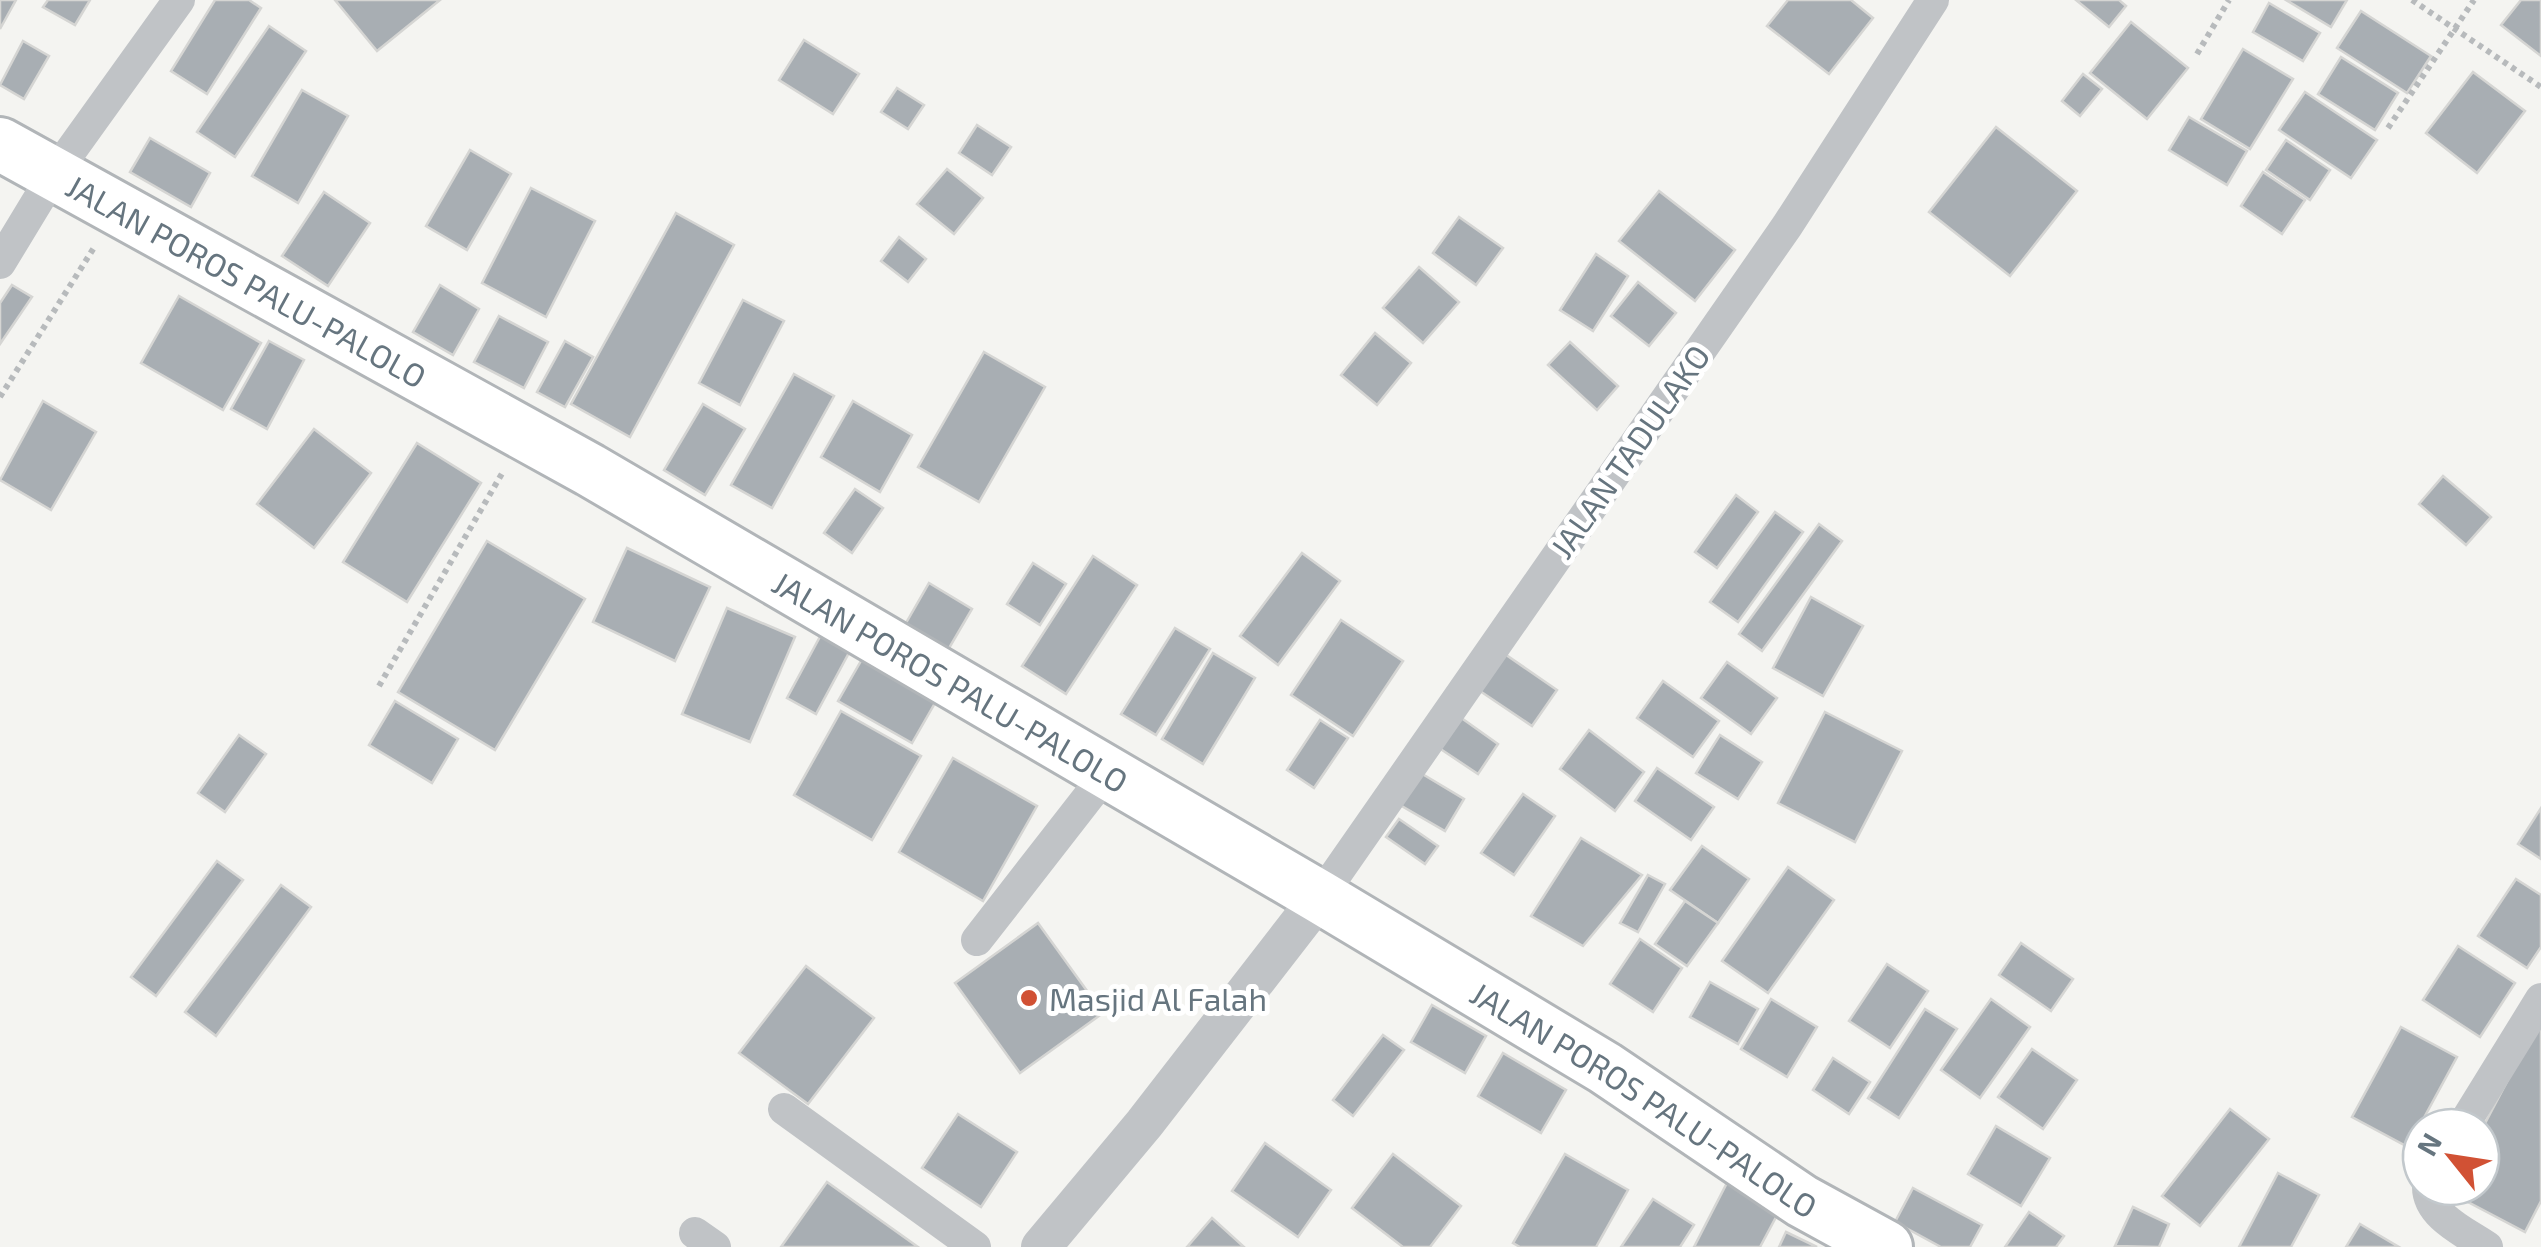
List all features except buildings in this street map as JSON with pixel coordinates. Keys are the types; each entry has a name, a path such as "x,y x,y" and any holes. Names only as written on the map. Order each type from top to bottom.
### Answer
{"main road":[{"name":"JALAN POROS PALU-PALOLO","path":"0,144 525,434 1107,772 1605,1068 1802,1201 1886,1247"}],"street":[{"path":"0,264 54,174 179,0"},
{"name":"JALAN TADULAKO","path":"1320,897 1787,226 1933,0"},
{"path":"977,940 1107,772"},
{"path":"1040,1247 1144,1124 1320,897"},
{"path":"2474,1107 2541,999"},
{"path":"784,1109 974,1247"},
{"path":"2434,1207 2486,1247"}],"path":[{"path":"2197,54 2230,0"},
{"path":"2412,0 2541,87"},
{"path":"2388,128 2474,0"},
{"path":"0,397 118,211"},
{"path":"380,686 525,434"}],"place":[{"name":"Masjid Al Falah","path":"1029,998"}]}
